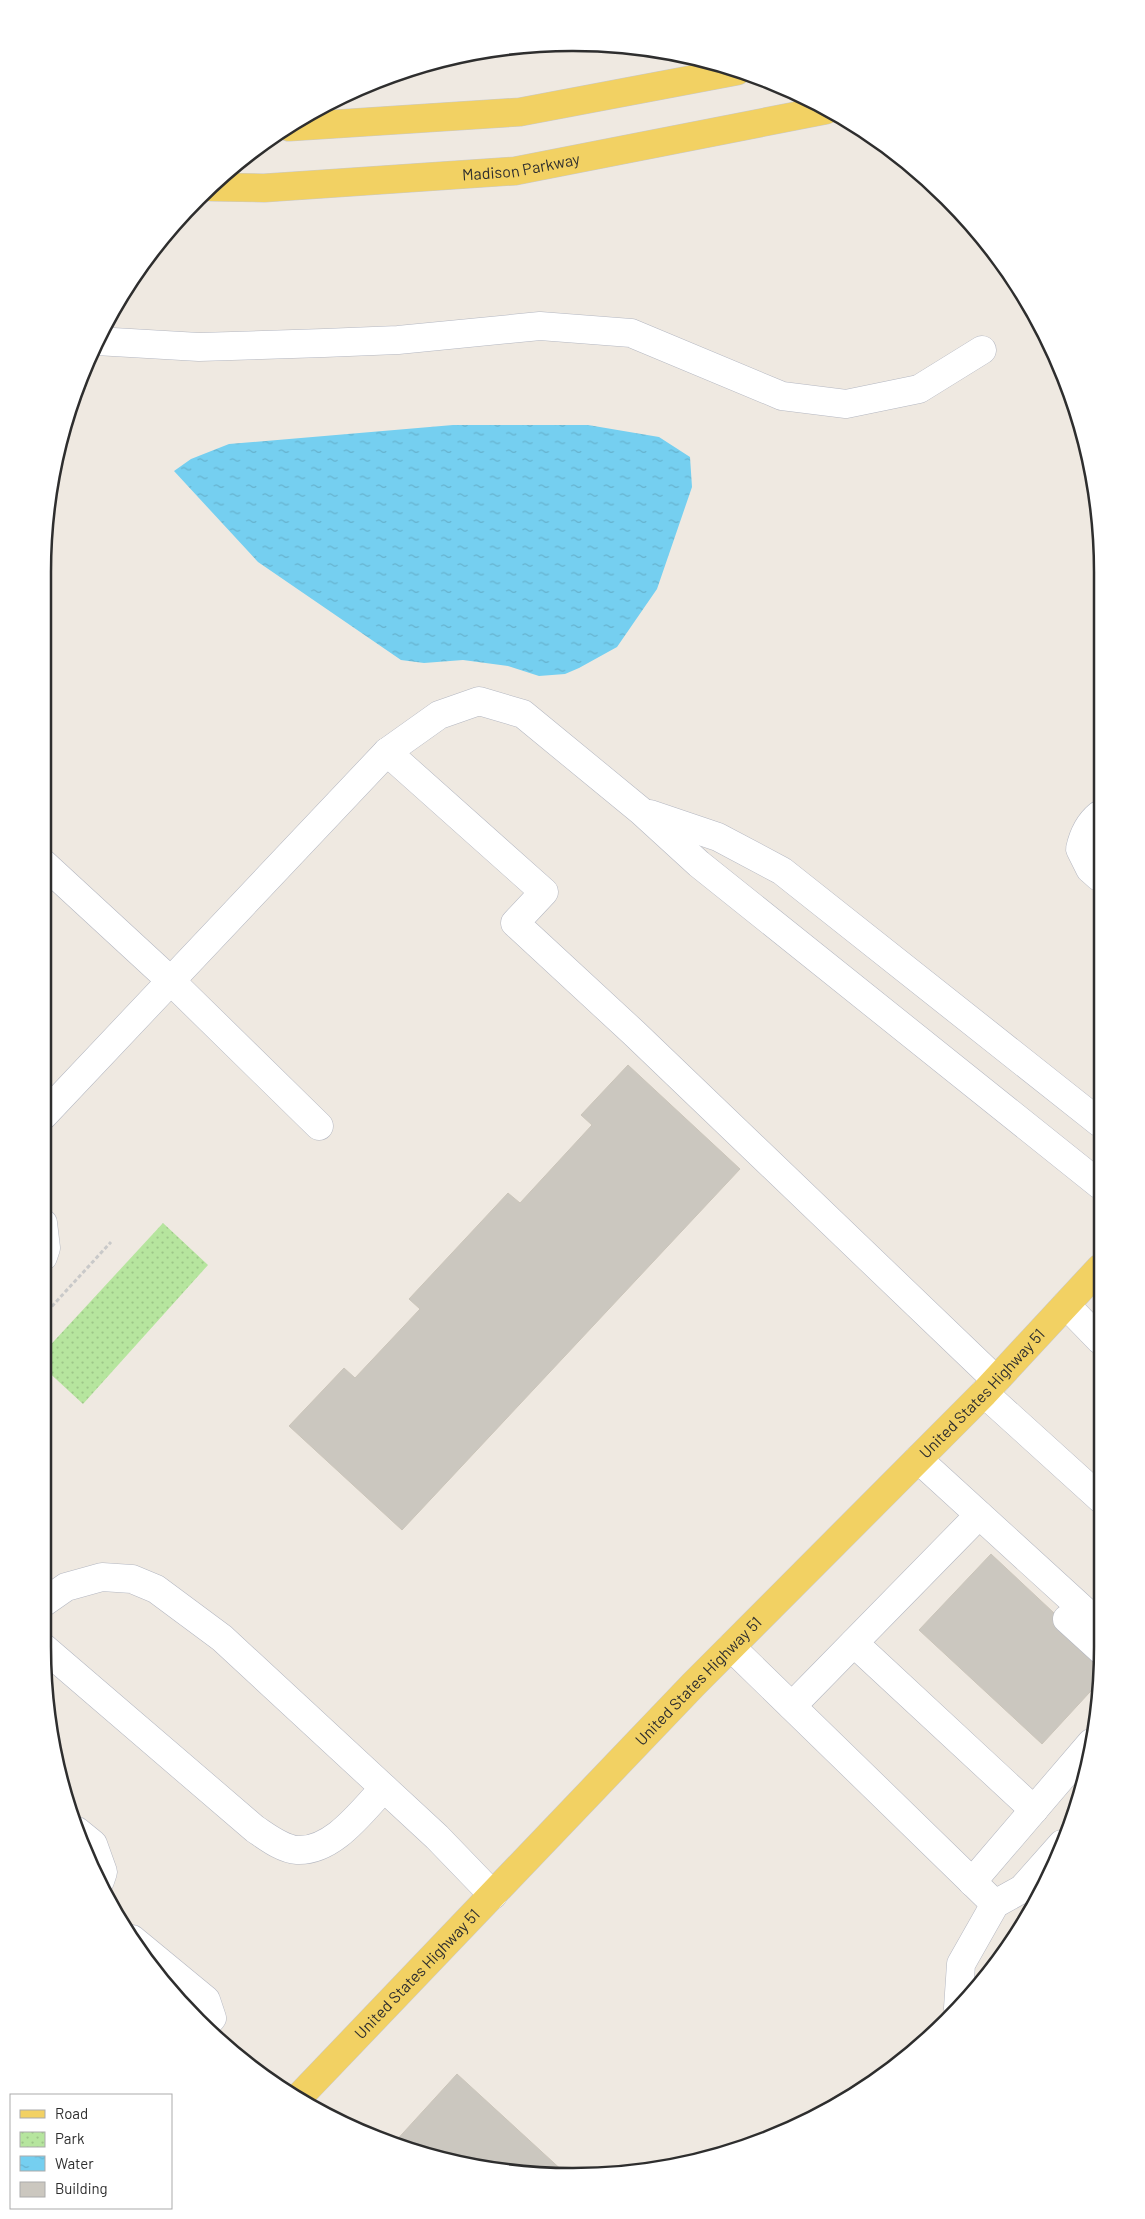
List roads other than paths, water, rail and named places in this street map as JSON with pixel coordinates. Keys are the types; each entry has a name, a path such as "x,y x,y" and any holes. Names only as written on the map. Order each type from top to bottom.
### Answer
{"main road":[{"path":"304,126 520,112 723,74"},
{"name":"Madison Parkway","path":"222,187 264,188 515,171 816,112"},
{"name":"United States Highway 51","path":"303,2093 731,1647 990,1386 1094,1275"}],"street":[{"path":"105,341 208,347 398,340 540,326 631,333 782,396 846,404 919,389 982,350"},
{"path":"51,1108 387,752 439,715 479,701 523,714 641,811 699,864 1094,1180"},
{"path":"387,752 544,892 515,923 634,1032 1094,1492"},
{"path":"641,811 718,837 782,871 1094,1118"},
{"path":"1094,819 1084,833 1080,849 1090,869 1094,873"},
{"path":"51,870 171,981 319,1126"},
{"path":"1066,1305 1094,1334"},
{"path":"918,1459 1094,1620"},
{"path":"792,1706 854,1643 985,1520"},
{"path":"985,1520 986,1546 1094,1644"},
{"path":"51,1597 66,1587 102,1577 132,1579 156,1589 222,1638 437,1837 492,1895"},
{"path":"854,1643 1034,1810"},
{"path":"731,1647 995,1904"},
{"path":"51,1655 255,1829 276,1843 296,1850 309,1849 327,1841 358,1816 384,1788"},
{"path":"972,1882 1083,1751"},
{"path":"89,1841 93,1844 103,1872"},
{"path":"959,1996 961,1964 995,1904 1022,1888 1048,1860"},
{"path":"154,1957 206,2000 212,2018 210,2020"}],"water":[{"path":"453,425 588,425 659,437 690,457 692,487 657,589 617,647 565,674 539,676 508,666 463,660 424,663 401,660 258,562 174,471 191,459 229,444"}]}
